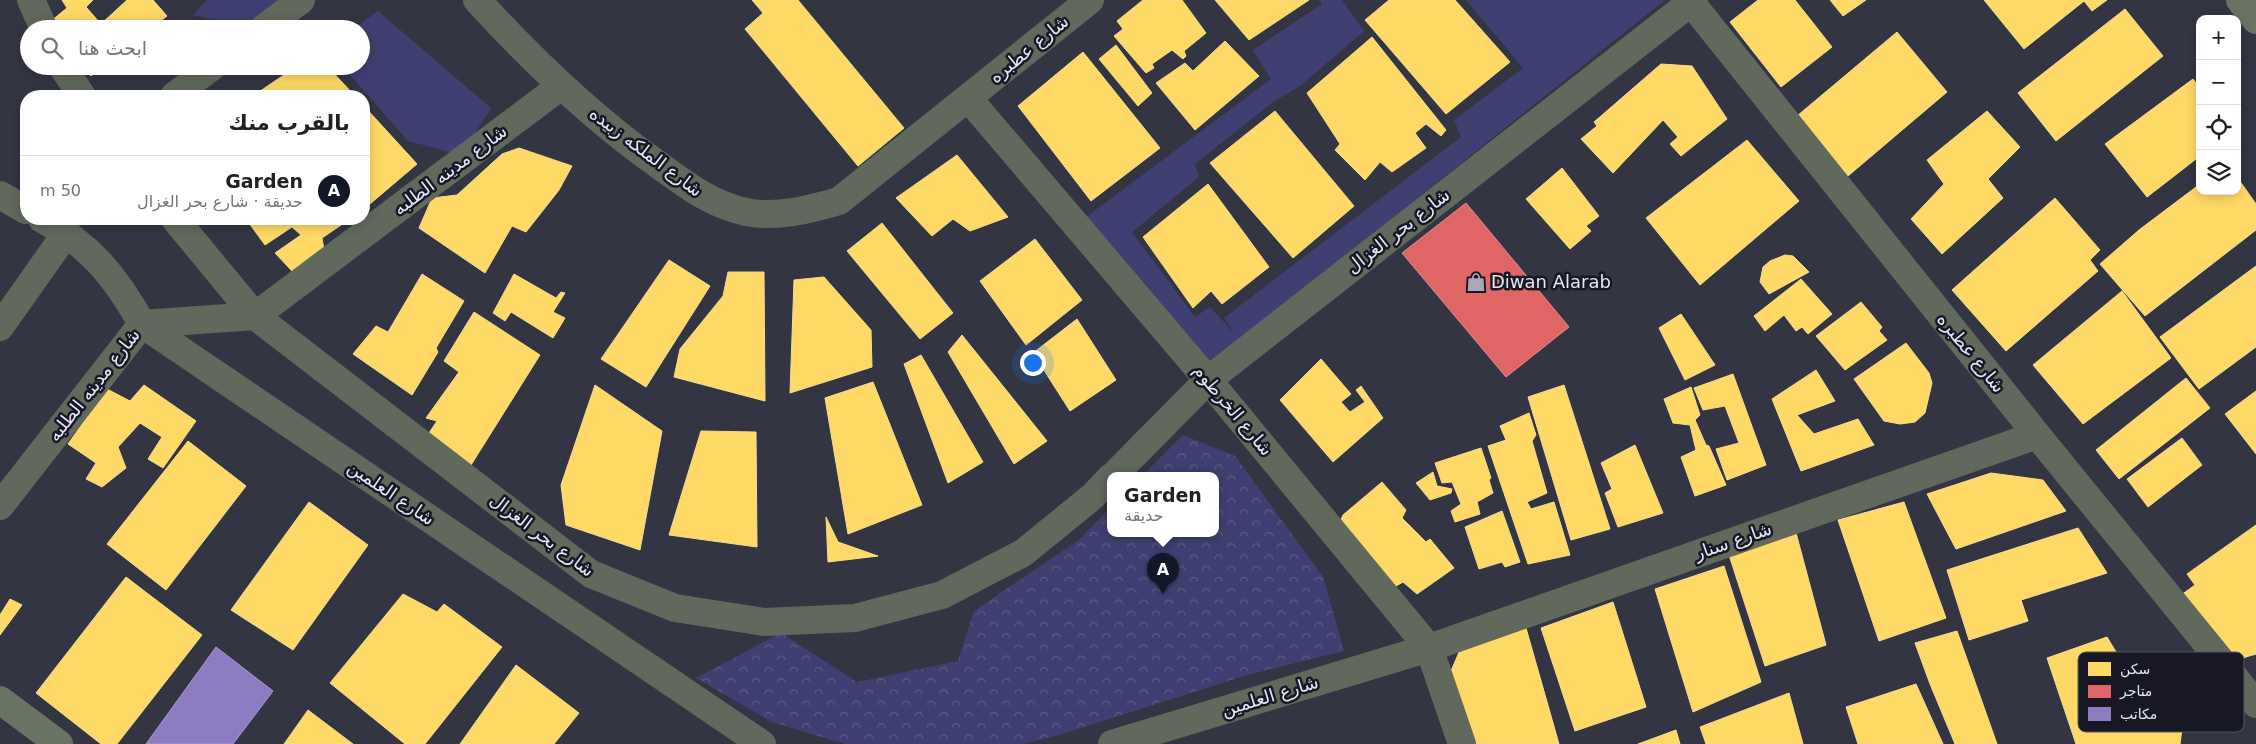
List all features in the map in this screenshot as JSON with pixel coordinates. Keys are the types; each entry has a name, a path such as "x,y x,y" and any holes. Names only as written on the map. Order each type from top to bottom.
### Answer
{"main road":[{"path":"2240,0 2256,20"},
{"path":"0,700 59,744"}],"street":[{"path":"31,0 40,20"},
{"path":"275,20 301,0"},
{"name":"شارع الملكه زبيده","path":"477,0 561,86 629,144 702,196 746,212 793,214 839,201 968,98"},
{"name":"شارع عطبره","path":"968,98 1090,0"},
{"name":"شارع عطبره","path":"1692,1 2037,435 2214,652"},
{"name":"شارع بحر الغزال","path":"1117,472 1208,380 1692,1"},
{"path":"68,75 78,90"},
{"path":"182,90 201,75"},
{"name":"شارع مدينه الطلبه","path":"0,506 142,324 255,316 561,86"},
{"name":"شارع الخرطوم","path":"968,98 1208,380 1429,648 1462,744"},
{"name":"شارع العلمين","path":"54,225 67,232 97,259 122,290 142,324 762,744"},
{"name":"شارع بحر الغزال","path":"180,225 255,316 591,574 675,608 764,622 855,618 942,595 1023,553 1093,496 1107,481"},
{"path":"0,327 67,232"},
{"name":"شارع سنار","path":"1429,648 2037,435"},
{"name":"شارع العلمين","path":"1112,744 1429,648"},
{"name":"شارع عطبره","path":"2244,689 2256,704"}],"green space":[{"path":"207,0 284,0 258,20 212,20 193,15"},
{"path":"1320,0 1342,0 1364,31 1300,86 1273,102 1195,164 1199,177 1132,232 1195,317 1210,307 1235,334 1224,318 1461,137 1454,120 1523,68 1466,0 1665,0 1210,364 1085,218 1271,79 1253,50 1322,4"},
{"path":"378,11 491,108 461,155 408,141 370,98 370,90 363,90 350,75 370,75 370,20 366,20"},
{"path":"1183,435 1235,456 1323,577 1344,651 1247,675 1062,734 1023,744 845,744 772,722 696,678 781,633 857,682 958,661 974,611 1080,539 1107,511 1107,537 1219,537 1219,472 1146,472"}],"building: سكن":[{"path":"62,0 93,0 86,7 97,20 52,20 67,8"},
{"path":"127,0 153,0 167,16 162,20 105,20"},
{"path":"752,0 798,0 904,128 858,166 745,29 763,13"},
{"path":"1143,0 1182,0 1206,33 1184,51 1186,56 1183,59 1172,50 1152,64 1154,68 1146,73 1114,36 1123,29 1117,21"},
{"path":"1215,0 1309,0 1249,40"},
{"path":"1389,0 1455,0 1510,62 1446,114 1365,20"},
{"path":"1758,0 1795,0 1832,47 1781,87 1730,22"},
{"path":"1830,0 1866,0 1843,16"},
{"path":"1984,0 2107,0 2092,11 2084,1 2024,49"},
{"path":"2125,9 2163,56 2056,141 2018,93"},
{"path":"1897,32 1947,92 1848,176 1797,116"},
{"path":"1372,37 1446,130 1441,136 1426,124 1415,133 1426,148 1392,172 1380,162 1365,180 1335,150 1340,144 1307,93"},
{"path":"1225,41 1259,76 1195,130 1156,83 1185,63 1193,71"},
{"path":"1116,45 1152,93 1138,106 1099,59"},
{"path":"1083,52 1160,148 1091,201 1018,106"},
{"path":"1661,64 1692,66 1727,119 1681,156 1670,144 1678,137 1663,120 1613,173 1581,139 1597,126 1594,122"},
{"path":"284,75 335,75 349,90 262,90"},
{"path":"2193,79 2196,83 2196,159 2147,197 2105,144"},
{"path":"1275,111 1354,206 1293,258 1210,163"},
{"path":"1987,111 2020,147 1988,179 2003,198 1942,254 1911,219 1944,184 1927,160"},
{"path":"370,113 417,164 370,204"},
{"path":"1747,140 1799,201 1700,285 1646,218"},
{"path":"519,148 572,166 559,190 526,232 512,226 485,273 419,228 432,198 457,195 502,154"},
{"path":"957,155 1008,217 970,231 953,219 932,236 896,198"},
{"path":"1562,168 1599,216 1586,226 1591,231 1570,249 1526,199"},
{"path":"2241,183 2256,204 2256,230 2145,316 2100,264 2139,230 2196,187 2196,195 2241,195"},
{"path":"1208,184 1269,267 1222,304 1211,291 1193,308 1143,237"},
{"path":"2055,198 2100,250 2090,260 2098,271 2006,351 1952,290"},
{"path":"882,223 953,313 920,339 847,251"},
{"path":"250,225 341,225 322,238 324,250 292,271 275,253 301,235 292,227 265,245"},
{"path":"1035,239 1082,300 1026,345 980,281"},
{"path":"1785,255 1793,256 1809,272 1769,294 1760,282 1763,267 1770,261"},
{"path":"669,260 710,286 646,387 601,359"},
{"path":"2256,266 2256,347 2199,389 2160,337"},
{"path":"728,272 764,272 765,401 674,377 680,349 723,296"},
{"path":"422,274 464,301 436,348 438,352 412,395 353,354 376,326 388,332"},
{"path":"514,274 556,298 561,292 565,293 553,312 565,318 553,338 511,312 505,321 493,313"},
{"path":"824,277 871,330 872,367 790,393 794,280"},
{"path":"1801,279 1832,314 1808,334 1802,327 1796,331 1784,315 1765,331 1754,316"},
{"path":"2122,291 2171,358 2083,424 2033,365"},
{"path":"1861,302 1882,327 1879,331 1887,340 1845,370 1816,336"},
{"path":"474,312 540,355 466,473 423,442 437,421 426,418 459,372 444,361"},
{"path":"1681,314 1715,365 1685,380 1659,328"},
{"path":"1077,319 1116,380 1070,411 1033,353"},
{"path":"962,335 1047,441 1014,464 948,352"},
{"path":"1906,343 1929,373 1932,383 1925,413 1915,422 1900,424 1884,421 1854,379"},
{"path":"921,355 983,462 948,483 904,364"},
{"path":"1321,359 1351,394 1341,402 1350,412 1365,402 1356,390 1361,386 1383,418 1333,462 1280,400"},
{"path":"1816,370 1835,401 1797,415 1814,434 1858,419 1874,445 1801,471 1772,399"},
{"path":"1733,374 1766,465 1727,480 1716,449 1739,443 1725,406 1703,410 1694,388"},
{"path":"2186,378 2210,408 2119,479 2096,450"},
{"path":"873,382 922,505 848,534 825,398"},
{"path":"144,385 196,421 163,468 148,459 162,437 140,423 118,447 126,468 102,487 86,479 96,463 68,444 107,389 130,401"},
{"path":"595,385 662,431 640,550 566,525 561,485"},
{"path":"1564,385 1610,529 1571,540 1528,397"},
{"path":"1691,387 1700,415 1695,420 1726,485 1695,496 1681,457 1696,450 1690,425 1673,423 1664,399"},
{"path":"2256,391 2256,454 2225,414"},
{"path":"1529,413 1536,435 1532,441 1547,493 1527,502 1531,509 1554,502 1570,555 1528,564 1488,446 1506,440 1500,426"},
{"path":"701,431 756,432 757,547 669,535"},
{"path":"2182,438 2202,465 2148,507 2127,479"},
{"path":"188,441 246,486 166,590 107,544"},
{"path":"1635,445 1663,513 1618,527 1605,493 1612,489 1601,463"},
{"path":"1481,448 1491,478 1489,480 1493,493 1477,502 1480,514 1455,522 1451,511 1461,504 1452,482 1442,483 1435,463"},
{"path":"1433,472 1437,486 1452,489 1451,493 1430,500 1416,483"},
{"path":"1991,473 2043,480 2066,511 1956,549 1927,494"},
{"path":"1382,482 1406,510 1402,518 1426,542 1430,539 1454,568 1417,594 1403,582 1396,586 1340,522 1343,515"},
{"path":"309,502 368,545 293,650 231,610"},
{"path":"1904,502 1946,618 1879,641 1838,520"},
{"path":"1502,511 1520,562 1505,567 1502,562 1479,569 1465,527"},
{"path":"826,517 838,542 878,556 828,562"},
{"path":"2256,525 2256,654 2244,658 2244,652 2222,652 2181,595 2195,585 2187,574"},
{"path":"2078,528 2107,573 2021,600 2028,621 1969,640 1947,570"},
{"path":"1795,529 1826,645 1765,666 1728,552"},
{"path":"1724,566 1761,682 1693,712 1655,589"},
{"path":"126,577 202,635 117,744 101,744 36,693"},
{"path":"403,594 437,612 444,604 502,647 425,744 405,744 330,683"},
{"path":"10,599 22,605 0,635 0,615"},
{"path":"1613,602 1646,707 1575,731 1541,628"},
{"path":"1526,628 1559,744 1473,744 1448,678 1463,643"},
{"path":"1957,631 1997,744 1955,744 1915,643"},
{"path":"2107,637 2116,652 2078,652 2078,732 2182,732 2180,744 2076,744 2047,658"},
{"path":"516,665 579,713 554,744 460,744"},
{"path":"1916,684 1943,744 1858,744 1846,707"},
{"path":"1789,693 1803,744 1706,744 1700,727"},
{"path":"308,710 353,744 284,744"},
{"path":"1676,730 1680,744 1638,744"}],"building: متاجر":[{"path":"1466,203 1569,327 1506,377 1402,253"}],"building: مكاتب":[{"path":"216,647 273,691 233,744 146,744"}],"place":[{"name":"Diwan Alarab","path":"1476,282"},
{"name":"Garden","path":"1163,594"}]}
